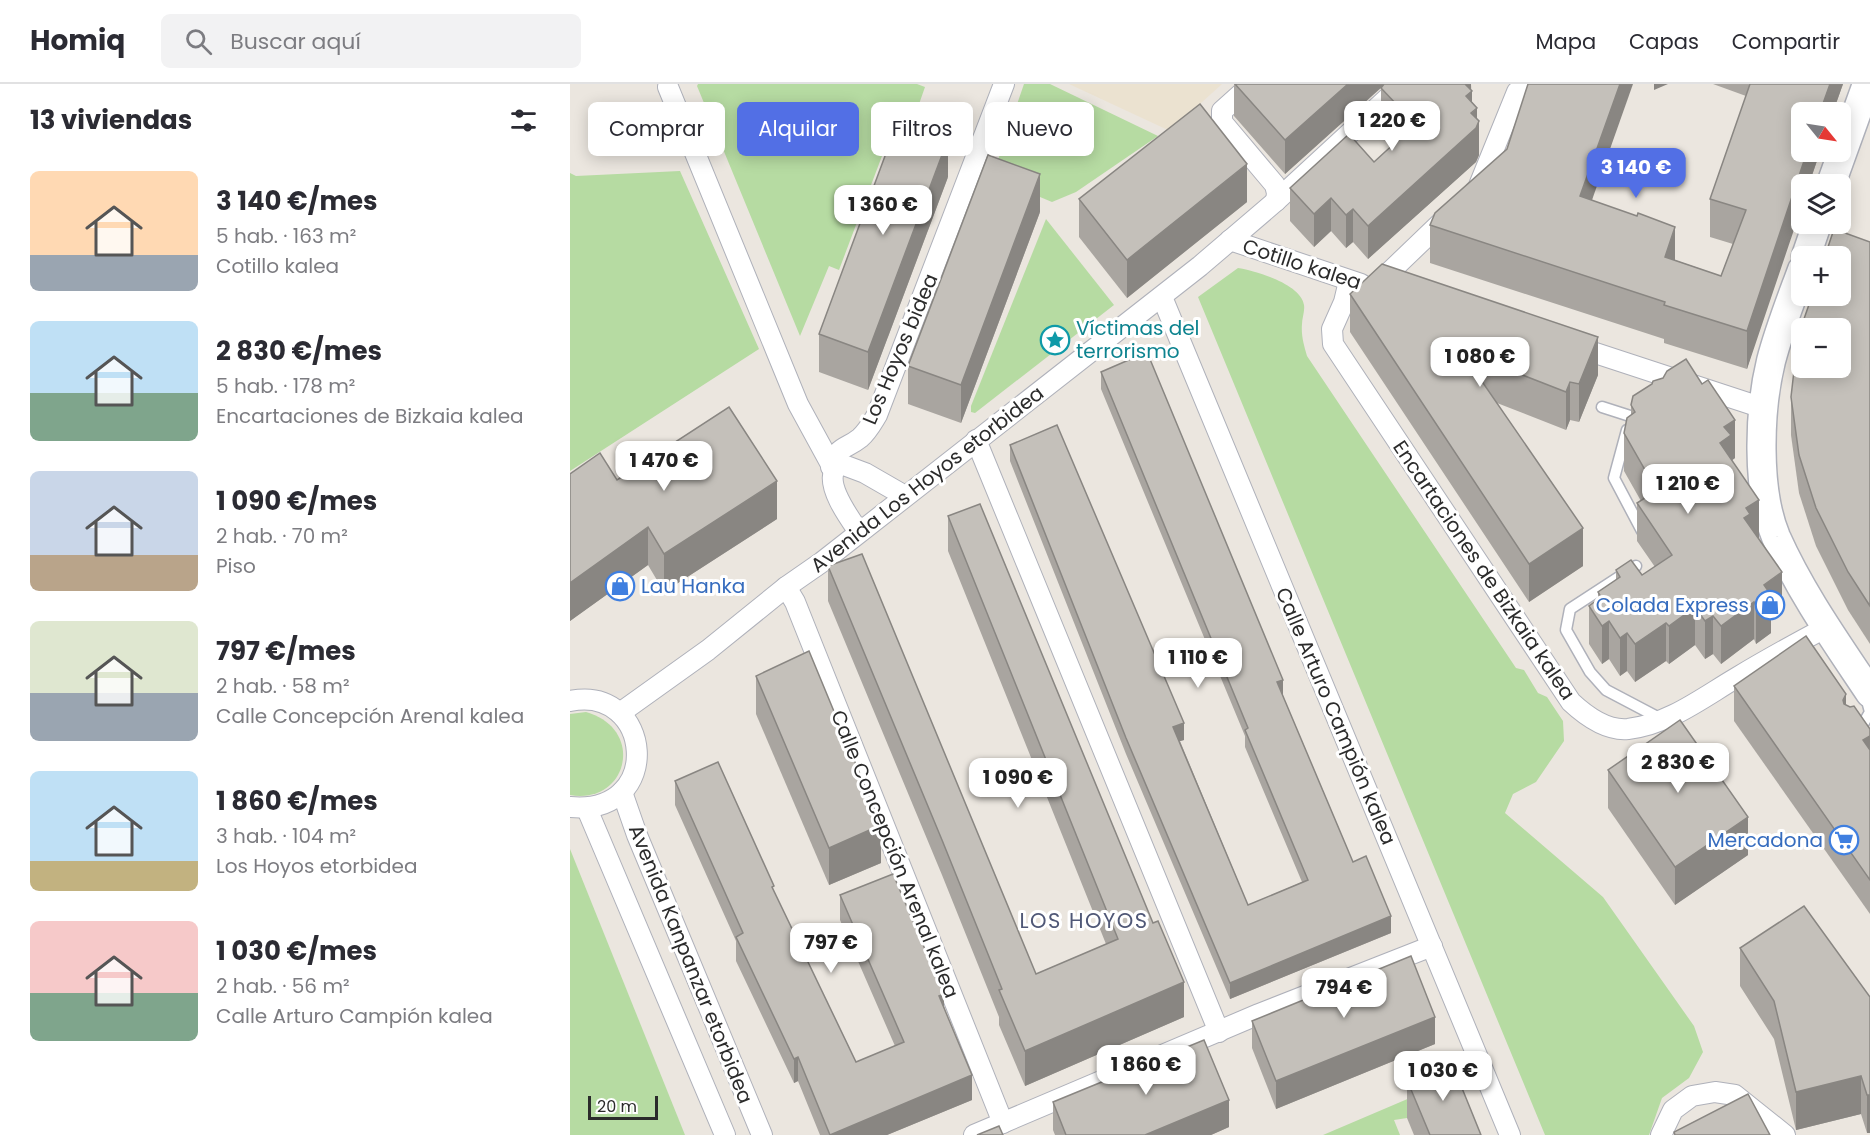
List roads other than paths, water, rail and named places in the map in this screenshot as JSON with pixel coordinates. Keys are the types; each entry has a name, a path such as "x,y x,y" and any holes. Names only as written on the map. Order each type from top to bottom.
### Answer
{"street":[{"name":"Los Hoyos bidea","path":"833,469 835,455 840,448 859,439 869,429 877,415 1004,84"},
{"path":"1252,84 1222,111 1222,122 1280,191 1402,84"},
{"name":"Cotillo kalea","path":"1230,240 1349,281 1383,289 1478,188 1517,92 1546,84"},
{"path":"1835,174 1867,84"},
{"path":"667,85 798,404 833,469 833,482 841,506 859,532"},
{"name":"Avenida Los Hoyos etorbidea","path":"620,713 708,650 1161,297 1230,240 1280,191"},
{"name":"Encartaciones de Bizkaia kalea","path":"1349,281 1344,302 1332,328 1333,344 1572,702 1591,719 1616,728 1627,729 1663,721 1825,628"},
{"name":"Calle Arturo Campión kalea","path":"1161,297 1510,1135"},
{"path":"1791,302 1771,361 1763,408 1763,485 1775,534 1802,589 1825,628 1870,693"},
{"path":"1558,340 1669,383 1763,408"},
{"path":"976,440 1219,1032"},
{"path":"833,469 841,464 851,466 905,496"},
{"name":"Calle Concepción Arenal kalea","path":"786,587 795,602 1003,1123"},
{"path":"570,701 593,700 608,705 620,713 631,727 636,743 637,761 632,778 622,792 606,803 579,808"},
{"name":"Avenida Kanpanzar etorbidea","path":"622,792 637,835 762,1135"},
{"name":"Avenida Kanpanzar etorbidea","path":"579,808 725,1135"},
{"path":"974,1135 1432,946"},
{"path":"1661,1135 1673,1110 1692,1096 1715,1092 1735,1095 1785,1135"}],"lane":[{"path":"1602,407 1635,415 1614,478 1642,531"},
{"path":"1636,566 1570,609 1566,630 1590,672 1606,690 1663,721"},
{"path":"1848,660 1850,670 1866,696 1870,712 1866,726 1850,734"}],"place":[{"name":"Víctimas del terrorismo","path":"1055,340"},
{"name":"Lau Hanka","path":"620,586"},
{"name":"Colada Express","path":"1770,605"},
{"name":"Mercadona","path":"1844,840"}],"district":[{"name":"LOS HOYOS","path":"1084,921"}]}
